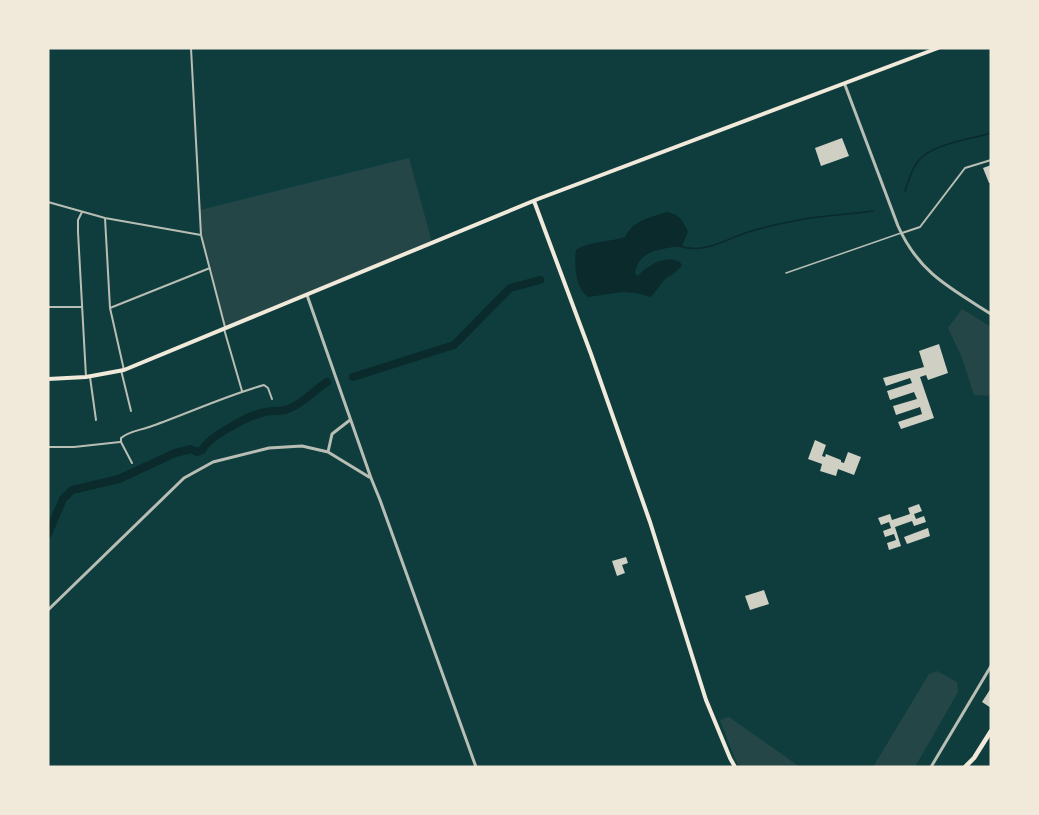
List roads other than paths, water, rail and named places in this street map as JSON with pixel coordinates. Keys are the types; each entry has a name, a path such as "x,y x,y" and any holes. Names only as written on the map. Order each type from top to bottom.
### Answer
{"highway":[{"path":"965,767 974,758 991,731"},
{"path":"972,767 974,758"}],"main road":[{"path":"48,379 88,377 123,370 534,201 938,48"},
{"path":"534,201 643,501 706,700 735,767"}],"street":[{"path":"191,48 201,235 242,392"},
{"path":"845,85 908,247 928,271 948,287 991,314"},
{"path":"901,233 920,226 965,168 991,160"},
{"path":"48,202 105,218 201,235"},
{"path":"82,212 78,220 82,307 88,377 96,420"},
{"path":"105,218 110,308 130,411"},
{"path":"110,308 211,267"},
{"path":"306,294 370,478 380,500 476,767"},
{"path":"48,307 82,307"},
{"path":"132,463 121,442 124,435 213,401 264,385 268,388 272,399"},
{"path":"328,452 332,434 350,420"},
{"path":"48,447 121,442"},
{"path":"48,610 184,478 213,462 269,447 302,446 328,452 370,478"},
{"path":"931,767 991,666"}],"lane":[{"path":"786,273 901,233"}],"waterway":[{"path":"905,191 914,167 925,154 942,146 991,133"},
{"path":"679,246 705,248 745,233 782,223 873,211"},
{"path":"353,377 454,345 510,288 540,280"},
{"path":"48,534 63,499 72,490 119,479 175,453 191,449 197,452 202,450 206,444 230,427 258,414 293,407 327,382"}]}
